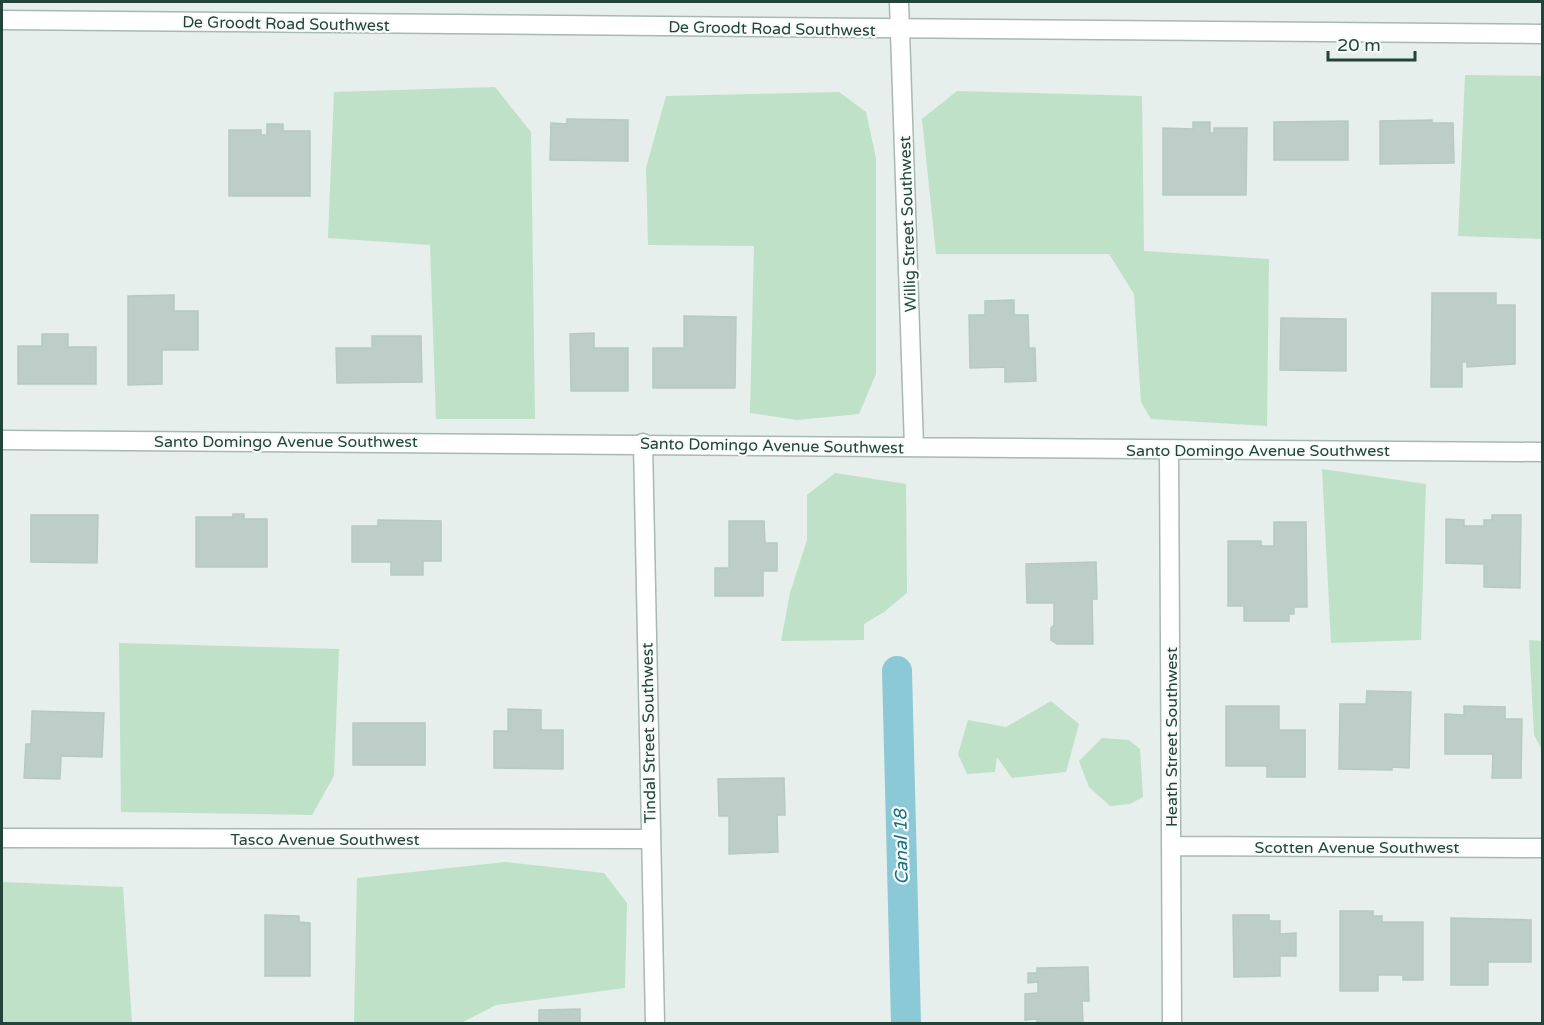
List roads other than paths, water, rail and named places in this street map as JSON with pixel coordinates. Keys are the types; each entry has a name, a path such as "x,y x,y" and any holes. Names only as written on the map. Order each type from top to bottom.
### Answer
{"street":[{"name":"Willig Street Southwest","path":"900,2 914,447"},
{"name":"De Groodt Road Southwest","path":"2,20 1542,34"},
{"name":"Santo Domingo Avenue Southwest","path":"2,440 643,443 1542,452"},
{"name":"Tindal Street Southwest","path":"643,443 649,839 655,1023"},
{"name":"Heath Street Southwest","path":"1169,450 1172,1023"},
{"name":"Tasco Avenue Southwest","path":"2,838 649,839"},
{"name":"Scotten Avenue Southwest","path":"1171,846 1542,848"}],"waterway":[{"name":"Canal 18","path":"897,671 906,1024"}]}
